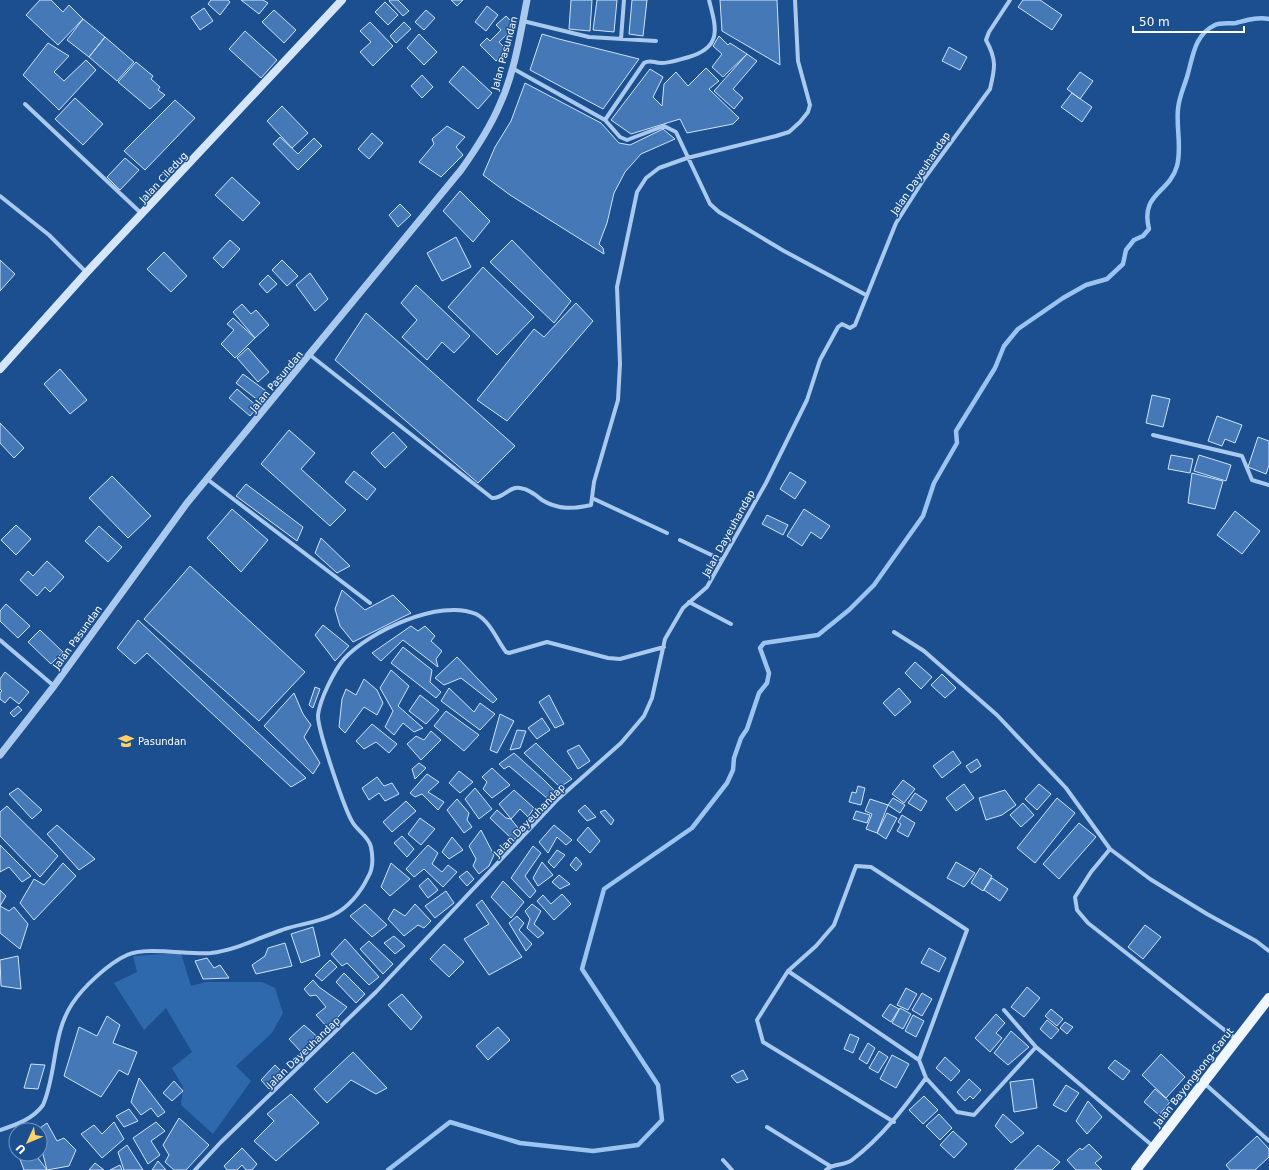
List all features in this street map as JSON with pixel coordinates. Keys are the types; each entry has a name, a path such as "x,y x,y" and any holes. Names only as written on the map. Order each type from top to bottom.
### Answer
{"main road":[{"name":"Jalan Ciledug","path":"0,369 87,272 342,0"},
{"name":"Jalan Bayongbong-Garut","path":"1136,1170 1269,998"}],"street":[{"name":"Jalan Pasundan","path":"0,755 54,686 187,503 461,170 484,137 501,103 512,68 527,0"},
{"path":"621,39 624,0"},
{"path":"605,120 644,63 649,60 661,63 672,62 699,54 709,46 714,38 716,28 708,0"},
{"path":"310,355 492,498 498,497 510,489 520,488 559,508 577,508 591,505 594,482 618,400 620,357 617,287 637,192 646,178 659,168 687,158 789,132 805,117 810,104 798,61 795,0"},
{"name":"Jalan Dayeuhandap","path":"195,1170 376,992 558,799 621,743 644,716 652,698 665,639 683,608 688,602 706,588 766,482 804,407 820,360 838,327 841,324 853,327 896,223 924,179 990,89 995,72 995,60 986,40 989,32 1010,0"},
{"path":"523,21 589,36 656,41"},
{"path":"512,68 605,120 620,138 627,140 666,126 676,132 684,152 710,204 719,212 784,251 866,295"},
{"path":"25,104 142,214"},
{"path":"0,196 49,235 87,272"},
{"path":"1153,436 1242,456 1252,480 1269,485"},
{"path":"207,479 370,603"},
{"path":"592,498 667,534"},
{"path":"680,540 722,560"},
{"path":"688,602 731,624"},
{"path":"0,1130 28,1119 43,1105 64,1018 71,1004 88,984 120,960 136,952 209,953 232,949 283,929 332,916 350,902 362,887 368,877 372,865 371,844 350,817 321,735 318,716 320,706 337,669 344,659 376,634 415,617 435,612 454,611 474,613 479,616 487,624 506,652 509,654 546,642 608,658 620,659 664,646"},
{"path":"894,632 924,651 997,715 1066,788 1110,849 1150,879 1207,914 1256,941 1269,951"},
{"path":"0,640 54,686"},
{"path":"1110,849 1091,872 1075,897 1077,910 1088,923 1236,1040"},
{"path":"894,1122 763,1042 756,1020 788,970 816,946 834,925 856,866 871,867 967,930 919,1060"},
{"path":"788,970 919,1060 926,1078 956,1112 974,1115 1036,1047"},
{"path":"1004,1010 1036,1047 1154,1147"},
{"path":"826,1170 830,1166 850,1162 894,1122 926,1078"},
{"path":"1204,1082 1269,1141"},
{"path":"767,1127 830,1166"},
{"path":"723,1160 732,1170"}],"shaded area":[{"path":"181,953 191,986 206,982 262,982 275,988 283,1013 272,1033 236,1066 251,1081 213,1134 181,1105 183,1087 172,1068 192,1052 166,1008 144,1030 114,983 137,972 133,956"}],"building":[{"path":"40,0 51,0 63,12 69,5 83,19 58,45 26,15"},
{"path":"211,0 228,0 230,2 220,15 208,4"},
{"path":"241,0 263,0 268,3 259,14"},
{"path":"398,0 409,11 403,16 389,1"},
{"path":"451,0 463,0 457,6"},
{"path":"571,0 592,0 590,31 569,29"},
{"path":"597,0 617,0 614,32 593,30"},
{"path":"632,0 647,0 643,36 629,34"},
{"path":"720,0 777,0 780,65 722,31"},
{"path":"1023,0 1040,0 1062,15 1052,30 1018,7"},
{"path":"385,2 398,15 388,25 375,12"},
{"path":"487,6 498,15 486,31 475,22"},
{"path":"204,8 213,21 200,30 191,17"},
{"path":"274,10 296,30 284,43 262,22"},
{"path":"426,10 435,18 424,30 415,22"},
{"path":"506,16 516,26 499,42 507,50 496,61 480,45 487,38 490,41 501,30 496,25"},
{"path":"83,19 105,37 89,57 67,40"},
{"path":"370,22 393,46 373,66 360,52 371,42 360,31"},
{"path":"404,22 411,29 396,43 390,36"},
{"path":"245,31 277,60 261,78 229,49"},
{"path":"419,34 437,52 424,65 407,48"},
{"path":"542,34 639,59 603,109 530,70"},
{"path":"719,36 728,45 730,43 747,54 723,77 712,67 722,54 713,46"},
{"path":"105,37 134,62 117,81 89,57"},
{"path":"48,43 69,56 54,72 64,81 86,60 96,70 59,110 23,75"},
{"path":"949,47 967,57 960,70 942,61"},
{"path":"747,54 757,61 733,89 743,98 734,109 714,91"},
{"path":"136,62 153,76 151,79 160,87 158,90 165,95 150,109 118,82"},
{"path":"463,66 492,93 478,109 449,82"},
{"path":"706,68 719,81 709,89 739,118 733,124 687,133 680,119 631,134 611,120 650,69 663,77 653,97 662,106 664,84 676,72 688,86"},
{"path":"1080,72 1093,81 1080,99 1067,89"},
{"path":"422,75 433,87 422,98 411,86"},
{"path":"525,83 601,123 619,143 630,145 663,129 675,139 641,154 625,172 614,193 607,223 599,244 603,248 604,254 510,195 483,175 495,147 511,121"},
{"path":"1072,93 1092,107 1082,122 1061,107"},
{"path":"75,98 103,124 83,145 55,119"},
{"path":"175,100 195,118 145,170 124,151"},
{"path":"282,106 308,133 292,148 267,121"},
{"path":"447,126 465,137 456,147 463,155 441,177 419,162 434,144 432,139"},
{"path":"372,133 383,143 369,159 358,149"},
{"path":"280,137 298,154 314,138 322,146 298,170 273,144"},
{"path":"125,158 139,170 120,190 107,177"},
{"path":"232,177 260,203 243,221 215,195"},
{"path":"460,191 490,221 473,242 443,211"},
{"path":"400,204 411,215 398,227 389,215"},
{"path":"456,237 471,267 442,281 427,253"},
{"path":"230,240 240,249 223,268 213,258"},
{"path":"512,240 571,301 554,323 490,262"},
{"path":"164,252 187,276 171,292 147,269"},
{"path":"0,260 15,274 0,291"},
{"path":"282,260 298,276 287,286 272,270"},
{"path":"483,267 534,317 497,355 448,307"},
{"path":"310,273 328,299 315,311 296,285"},
{"path":"268,275 277,284 267,293 259,284"},
{"path":"416,285 470,336 454,353 442,342 427,360 402,337 417,320 401,303"},
{"path":"576,303 593,321 507,421 477,400 534,329 544,337"},
{"path":"242,304 251,314 256,310 269,325 255,338 233,312"},
{"path":"366,313 515,446 478,483 335,360"},
{"path":"233,318 255,338 235,358 221,344 234,330 227,324"},
{"path":"248,348 269,372 258,382 237,358"},
{"path":"60,369 87,400 70,414 44,384"},
{"path":"243,374 266,391 259,401 236,383"},
{"path":"237,389 258,407 250,416 229,398"},
{"path":"1152,395 1170,399 1163,427 1146,423"},
{"path":"1217,416 1242,425 1235,443 1225,439 1222,446 1208,441"},
{"path":"0,423 24,448 14,458 0,443"},
{"path":"289,430 315,453 301,469 346,510 330,526 261,464"},
{"path":"393,432 407,447 385,468 371,453"},
{"path":"1258,437 1269,441 1269,465 1266,474 1248,467"},
{"path":"1171,455 1193,459 1190,473 1168,469"},
{"path":"1199,455 1231,465 1226,481 1194,471"},
{"path":"354,471 376,489 367,500 345,482"},
{"path":"790,472 806,482 795,499 780,489"},
{"path":"1192,473 1223,481 1215,509 1188,503"},
{"path":"112,476 151,516 128,538 89,498"},
{"path":"246,484 303,527 297,541 236,496"},
{"path":"232,509 268,540 241,572 207,538"},
{"path":"804,509 830,526 821,539 811,532 802,546 787,536"},
{"path":"1235,511 1260,531 1242,554 1217,535"},
{"path":"767,515 788,525 783,535 762,524"},
{"path":"16,525 31,539 16,555 1,540"},
{"path":"99,526 122,547 108,562 85,541"},
{"path":"321,538 350,566 337,573 315,553"},
{"path":"47,561 64,577 50,592 45,587 37,596 20,580 28,571 33,576"},
{"path":"190,566 305,672 259,721 144,619"},
{"path":"342,590 365,610 393,595 411,613 353,642 340,626 335,609"},
{"path":"6,604 30,626 18,638 0,621 0,611"},
{"path":"138,620 306,778 291,787 147,653 135,664 117,648"},
{"path":"323,625 349,646 335,661 315,635"},
{"path":"411,626 418,631 425,626 435,636 431,641 442,651 436,659 438,667 403,640 381,661 372,653"},
{"path":"40,630 63,652 51,664 28,642"},
{"path":"403,647 432,670 430,682 441,692 436,698 391,663"},
{"path":"457,657 497,699 493,703 461,678 444,685 435,678"},
{"path":"915,662 932,677 921,689 905,673"},
{"path":"391,670 409,686 398,706 423,728 414,732 403,723 394,735 385,727 393,711 380,688"},
{"path":"5,672 29,692 19,704 10,697 5,703 0,699 0,693 2,691 0,689 0,679"},
{"path":"942,674 956,688 945,698 931,685"},
{"path":"364,679 377,690 383,703 377,715 364,707 345,733 339,727 342,699 346,689 356,695"},
{"path":"315,687 320,689 313,708 309,705"},
{"path":"449,688 474,712 480,703 495,714 480,730 441,701"},
{"path":"899,688 911,702 895,716 883,703"},
{"path":"294,693 303,714 311,725 304,737 320,763 313,774 264,726"},
{"path":"420,695 439,710 426,724 409,711"},
{"path":"549,695 564,724 555,728 539,702"},
{"path":"18,706 22,710 14,717 10,713"},
{"path":"446,711 479,735 464,751 434,726"},
{"path":"500,714 514,721 497,753 490,750"},
{"path":"542,718 550,730 537,739 528,728"},
{"path":"372,724 397,744 389,753 376,742 364,749 356,741"},
{"path":"517,730 526,731 520,748 510,750"},
{"path":"431,731 441,740 421,760 407,744 416,736 424,740"},
{"path":"536,743 572,779 560,787 524,753"},
{"path":"579,745 590,761 578,769 567,751"},
{"path":"953,751 961,763 942,778 933,766"},
{"path":"514,753 557,793 548,799 509,766 504,769 499,764"},
{"path":"977,759 981,766 971,773 966,766"},
{"path":"419,763 426,768 415,779 412,769"},
{"path":"492,768 510,785 492,798 483,789 487,782 482,777"},
{"path":"459,771 473,782 460,793 449,783"},
{"path":"427,774 439,782 428,792 444,802 438,810 422,794 415,797 410,793"},
{"path":"377,777 384,786 392,783 399,794 385,801 379,793 369,800 362,788"},
{"path":"903,780 915,789 904,803 892,794"},
{"path":"964,784 974,798 956,811 946,798"},
{"path":"1039,784 1051,794 1037,810 1025,799"},
{"path":"858,786 865,788 861,805 849,802 852,792 856,793"},
{"path":"18,788 42,810 32,819 9,794"},
{"path":"475,788 492,809 479,819 465,799"},
{"path":"514,790 534,808 528,817 520,809 511,819 499,804"},
{"path":"1005,790 1016,805 1002,815 986,820 979,798"},
{"path":"915,793 927,801 921,811 908,803"},
{"path":"893,798 905,805 900,813 888,805"},
{"path":"1057,798 1075,813 1035,863 1017,848"},
{"path":"457,799 469,813 467,820 472,827 464,833 447,810"},
{"path":"870,799 888,805 877,833 866,829 872,814 865,811"},
{"path":"406,801 416,811 392,832 383,822"},
{"path":"1023,803 1034,815 1021,827 1010,815"},
{"path":"585,805 596,817 587,821 578,811"},
{"path":"7,806 58,856 40,877 0,836 0,812"},
{"path":"497,810 506,818 511,819 522,833 513,840 490,818"},
{"path":"605,810 614,820 611,825 600,812"},
{"path":"856,811 870,815 867,823 853,819"},
{"path":"887,813 897,818 886,839 877,833"},
{"path":"902,815 915,823 908,837 897,831 901,824 898,822"},
{"path":"420,818 435,829 421,845 408,834"},
{"path":"1079,823 1096,837 1059,879 1043,864"},
{"path":"57,825 95,859 79,870 47,834"},
{"path":"554,825 572,840 566,845 557,837 548,853 539,842"},
{"path":"588,827 600,841 590,853 577,840"},
{"path":"481,830 494,855 489,866 479,874 473,866 476,859 469,846"},
{"path":"402,836 414,849 407,857 394,843"},
{"path":"452,837 463,850 449,859 442,852"},
{"path":"0,845 31,876 22,882 9,867 0,872"},
{"path":"428,845 438,853 432,864 442,872 448,865 457,872 443,887 424,869 414,877 406,869"},
{"path":"533,846 541,853 525,876 536,891 530,898 511,878"},
{"path":"557,850 565,855 554,868 548,862"},
{"path":"576,857 582,864 576,871 570,865"},
{"path":"542,862 553,875 538,886 533,878"},
{"path":"956,862 975,873 964,887 947,878"},
{"path":"63,863 76,876 34,920 20,903 34,879 44,885"},
{"path":"391,863 410,879 390,896 381,887"},
{"path":"980,868 992,876 983,891 971,883"},
{"path":"467,871 474,879 467,886 459,877"},
{"path":"559,875 570,884 560,889 552,882"},
{"path":"428,878 438,890 428,898 419,886"},
{"path":"992,878 1008,889 1000,901 984,890"},
{"path":"503,881 524,902 511,918 491,897"},
{"path":"0,890 6,896 0,906"},
{"path":"446,891 454,903 435,918 425,906"},
{"path":"562,894 571,904 554,920 537,901 543,895 551,904"},
{"path":"482,900 522,957 489,975 464,939 489,924 476,905"},
{"path":"365,904 387,925 372,937 350,916"},
{"path":"415,904 431,921 424,928 418,925 404,936 388,919 394,909 405,916"},
{"path":"532,904 541,911 534,924 544,933 538,938 527,928 530,919 525,911"},
{"path":"0,906 9,911 14,907 28,924 20,949 0,933"},
{"path":"517,916 524,923 519,930 532,944 526,951 509,923"},
{"path":"1145,925 1161,937 1143,959 1128,947"},
{"path":"313,927 320,956 301,963 291,934"},
{"path":"394,936 405,946 395,954 384,943"},
{"path":"345,939 379,977 369,985 347,963 342,966 331,954"},
{"path":"369,941 393,964 383,974 360,949"},
{"path":"285,943 292,966 256,974 252,965 265,956 268,948"},
{"path":"444,944 464,962 449,977 430,959"},
{"path":"929,948 946,958 939,972 921,963"},
{"path":"18,956 21,989 1,986 0,960"},
{"path":"207,958 214,968 220,965 229,978 203,979 195,961"},
{"path":"330,960 337,967 322,981 315,975"},
{"path":"344,973 365,994 356,1003 336,982"},
{"path":"313,980 319,987 347,1007 328,1028 316,1015 326,1007 316,995 310,996 304,989"},
{"path":"1027,987 1040,998 1024,1017 1011,1007"},
{"path":"906,988 917,994 908,1010 897,1005"},
{"path":"922,993 932,999 922,1016 912,1010"},
{"path":"402,994 422,1017 411,1030 388,1005"},
{"path":"890,1004 899,1009 891,1022 882,1016"},
{"path":"900,1008 911,1014 903,1029 892,1023"},
{"path":"1051,1009 1063,1019 1057,1026 1045,1016"},
{"path":"996,1014 1005,1023 996,1033 1002,1038 990,1052 975,1038"},
{"path":"913,1015 924,1021 916,1037 905,1031"},
{"path":"107,1016 120,1025 113,1043 137,1052 128,1075 119,1070 101,1097 64,1076 79,1027 97,1036"},
{"path":"1047,1020 1059,1030 1051,1039 1040,1029"},
{"path":"1065,1022 1073,1027 1067,1034 1060,1028"},
{"path":"304,1025 320,1039 303,1054 289,1039"},
{"path":"498,1027 510,1040 488,1060 476,1046"},
{"path":"1011,1031 1029,1047 1008,1065 994,1053"},
{"path":"850,1034 859,1038 853,1053 844,1049"},
{"path":"868,1043 875,1048 867,1064 859,1059"},
{"path":"879,1051 888,1057 878,1073 869,1068"},
{"path":"353,1052 387,1088 376,1094 351,1080 327,1103 314,1089"},
{"path":"1161,1054 1185,1077 1166,1098 1142,1075"},
{"path":"892,1055 909,1064 896,1088 880,1079"},
{"path":"945,1057 960,1071 951,1081 936,1068"},
{"path":"1115,1060 1130,1071 1123,1080 1108,1068"},
{"path":"31,1064 45,1065 38,1089 24,1088"},
{"path":"275,1065 284,1074 269,1089 261,1080"},
{"path":"743,1070 748,1079 737,1083 731,1076"},
{"path":"139,1078 165,1112 158,1117 151,1108 141,1115 131,1102"},
{"path":"969,1079 981,1090 973,1099 970,1096 965,1101 957,1092"},
{"path":"1033,1079 1037,1108 1014,1112 1010,1082"},
{"path":"174,1081 183,1091 172,1101 163,1093"},
{"path":"1066,1085 1079,1093 1066,1112 1053,1105"},
{"path":"1155,1089 1170,1102 1159,1115 1144,1102"},
{"path":"291,1094 319,1123 276,1161 254,1141 274,1121 267,1114"},
{"path":"924,1096 938,1110 923,1124 909,1110"},
{"path":"1088,1101 1102,1117 1087,1134 1076,1121"},
{"path":"129,1109 138,1121 124,1127 116,1116"},
{"path":"939,1114 952,1128 940,1140 926,1126"},
{"path":"1003,1114 1024,1133 1011,1143 995,1126"},
{"path":"179,1118 209,1145 186,1170 174,1170 165,1162 169,1155 163,1145"},
{"path":"114,1122 124,1139 102,1158 81,1134 94,1125 102,1134"},
{"path":"156,1122 165,1131 151,1141 160,1155 148,1164 133,1138"},
{"path":"48,1125 57,1141 64,1138 76,1150 69,1166 47,1170 45,1162 48,1162"},
{"path":"953,1131 967,1144 954,1158 940,1145"},
{"path":"1257,1136 1269,1149 1269,1157 1255,1170 1230,1170 1226,1165"},
{"path":"1089,1144 1102,1157 1095,1163 1102,1170 1076,1170 1067,1160 1080,1148 1082,1150"},
{"path":"127,1145 143,1170 124,1170 118,1152"},
{"path":"1038,1145 1060,1162 1052,1170 1014,1170"},
{"path":"242,1148 257,1164 252,1170 246,1170 242,1165 237,1170 227,1170 224,1166"},
{"path":"158,1161 166,1170 152,1170"},
{"path":"21,1162 41,1162 47,1170 24,1170"},
{"path":"95,1163 104,1170 89,1170"},
{"path":"120,1165 122,1170 110,1170"}],"waterway":[{"path":"388,1170 450,1122 520,1143 593,1151 638,1145 662,1120 658,1085 582,969 604,889 692,828 727,783 733,770 734,758 741,738 747,729 759,693 767,683 769,673 760,648 764,643 818,635 849,610 874,585 923,516 934,483 957,443 956,431 995,368 1004,346 1018,329 1063,298 1086,285 1107,279 1123,264 1126,250 1134,240 1143,236 1149,229 1147,217 1148,208 1157,194 1168,183 1177,166 1179,152 1178,116 1180,96 1198,41 1208,29 1218,24 1236,23 1265,18 1269,19"}],"place":[{"name":"Pasundan","path":"126,741"}]}
